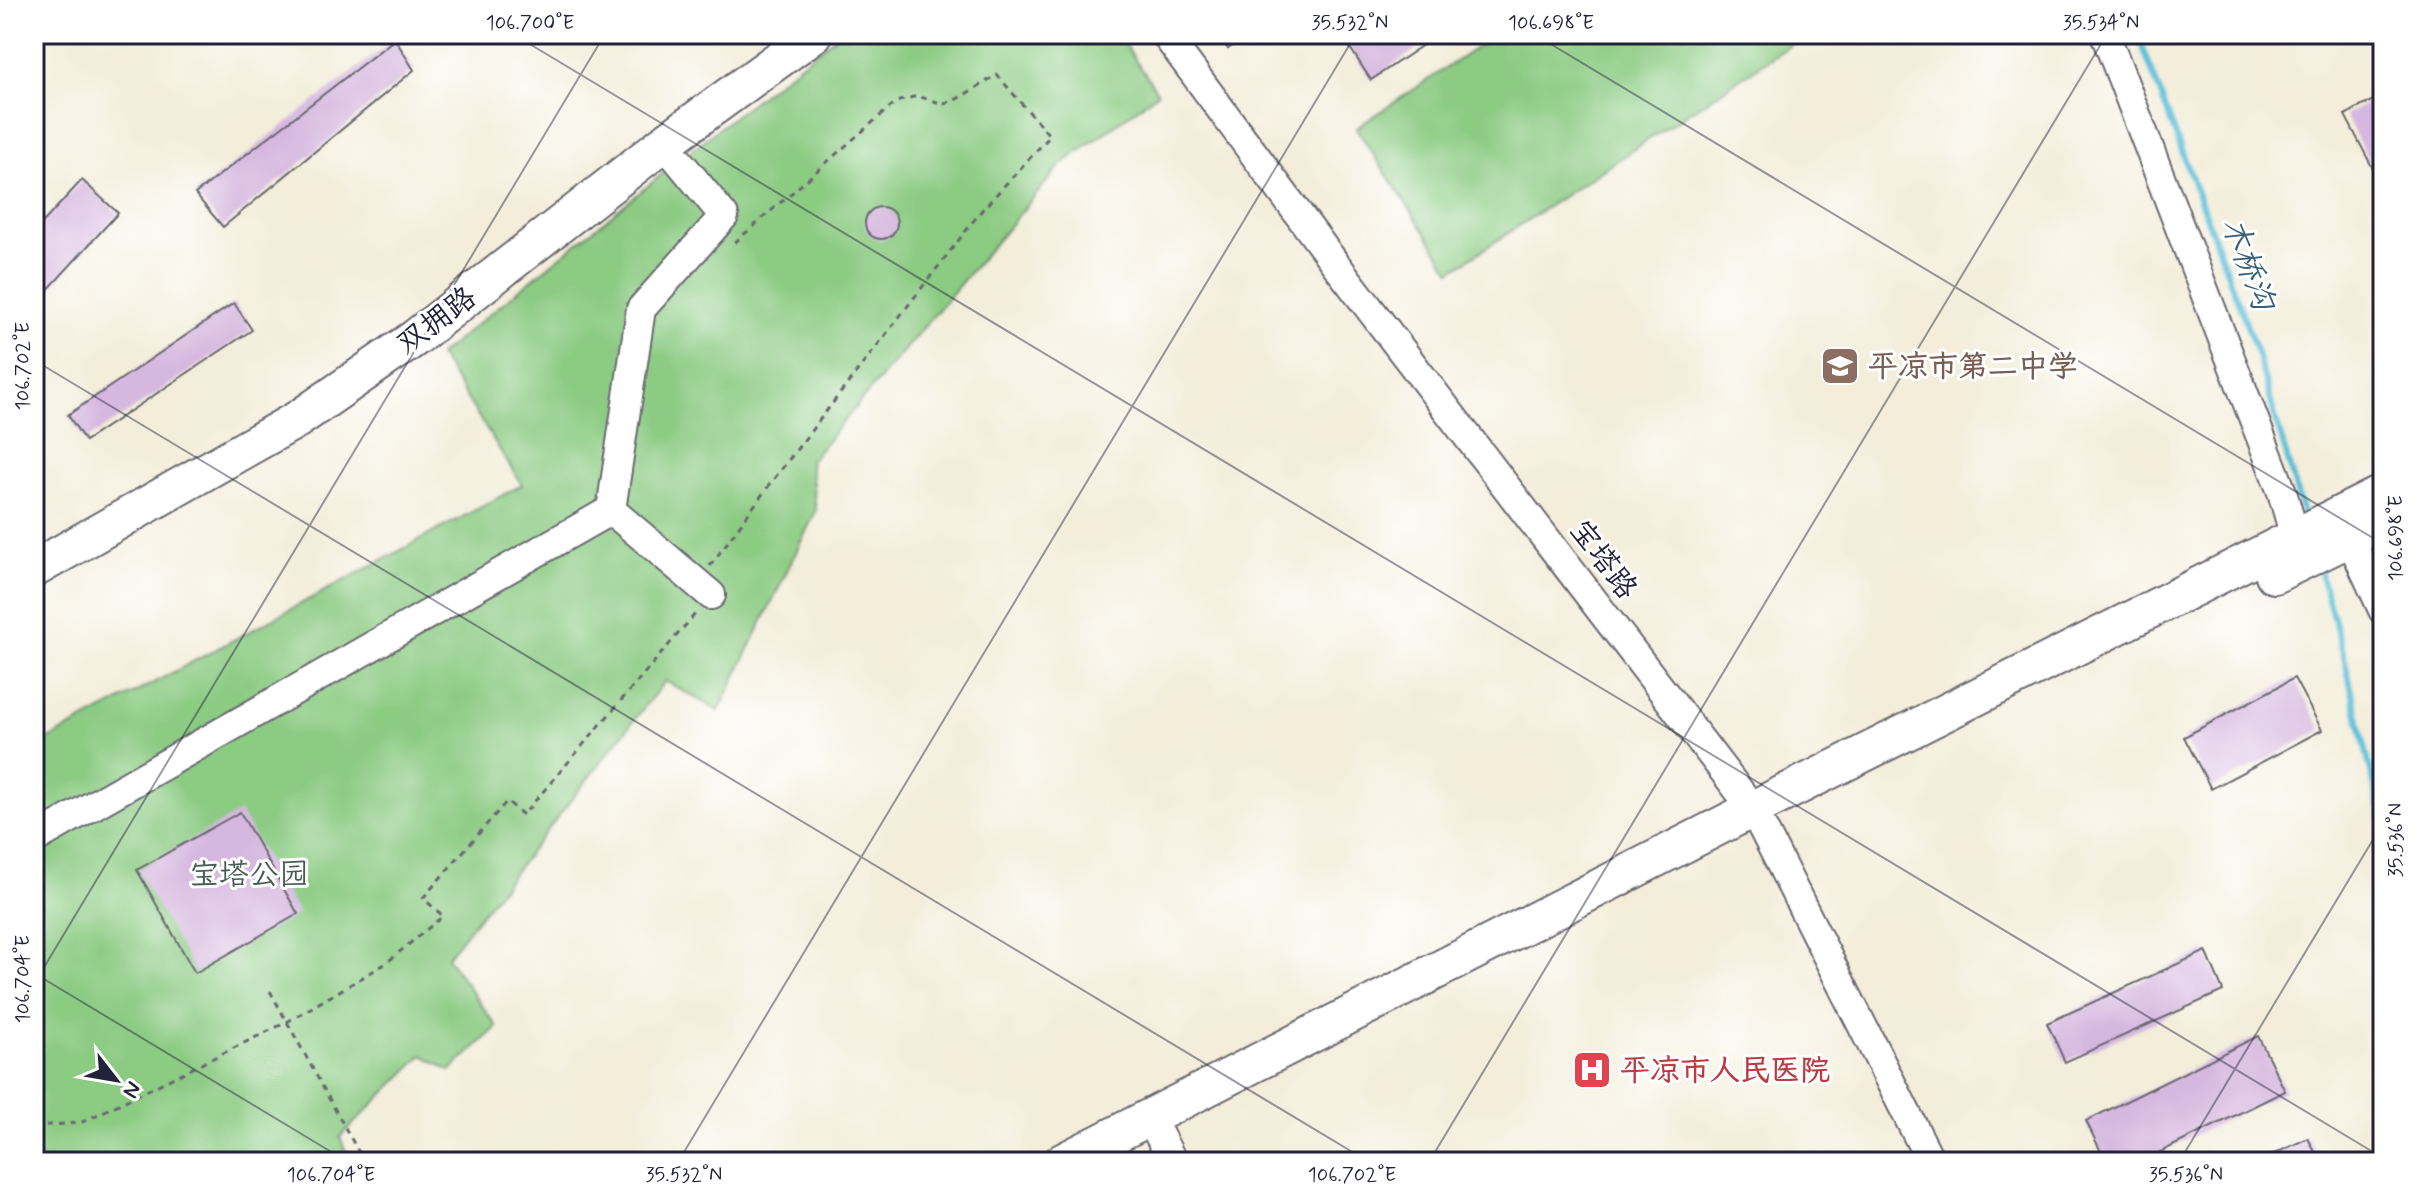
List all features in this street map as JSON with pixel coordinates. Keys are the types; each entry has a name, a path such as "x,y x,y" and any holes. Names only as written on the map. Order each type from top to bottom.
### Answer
{"main road":[{"name":"双拥路","path":"34,546 288,402 403,322 773,34"},
{"name":"双拥路","path":"34,569 298,419 415,338 664,143 814,34"},
{"path":"1062,1162 1394,1003 2344,526 2383,493"},
{"path":"2344,526 2383,522"},
{"path":"1108,1162 1166,1149 1394,1003"}],"street":[{"name":"宝塔路","path":"1165,34 1757,819 1931,1162"},
{"path":"2105,34 2282,492 2298,549"},
{"path":"611,510 641,309 724,216 664,143"},
{"path":"611,510 704,590"},
{"path":"34,839 611,510"},
{"path":"2344,526 2383,610"}],"path":[{"path":"34,1126 80,1123 287,1022 385,964 443,916 423,898 507,801 523,815 704,590 770,484 982,210 1050,136 997,75 944,104 917,96 896,102 724,252"},
{"path":"270,991 364,1162"}],"green space":[{"name":"宝塔公园","path":"839,34 1118,34 1158,93 1061,165 810,461 816,511 719,711 665,681 447,957 497,1027 450,1071 423,1055 340,1137 349,1159 344,1162 34,1159 34,747 522,485 439,355"},
{"path":"1497,34 1794,34 1798,40 1451,271 1356,128"}],"building":[{"path":"1216,34 1248,34 1228,49"},
{"path":"1341,34 1439,34 1371,80"},
{"path":"395,39 414,70 223,227 195,194"},
{"path":"2383,95 2383,188 2345,115"},
{"path":"82,180 118,213 34,305 34,232"},
{"path":"881,207 893,211 897,223 893,235 881,239 869,235 865,223 869,211"},
{"path":"234,303 252,330 85,441 68,415"},
{"path":"2294,678 2322,730 2211,789 2184,737"},
{"path":"240,812 298,914 195,973 137,870"},
{"path":"2206,951 2223,991 2065,1062 2047,1023"},
{"path":"2383,995 2383,1025 2382,1025 2376,997"},
{"path":"2258,1036 2285,1091 2140,1162 2106,1162 2086,1121"},
{"path":"2308,1138 2320,1162 2257,1162"}],"waterway":[{"name":"木桥沟","path":"2138,34 2257,353 2303,514"},
{"name":"木桥沟","path":"2320,572 2342,648 2383,823"}],"place":[{"name":"平凉市第二中学","path":"1840,366"},
{"name":"平凉市人民医院","path":"1592,1070"}]}
